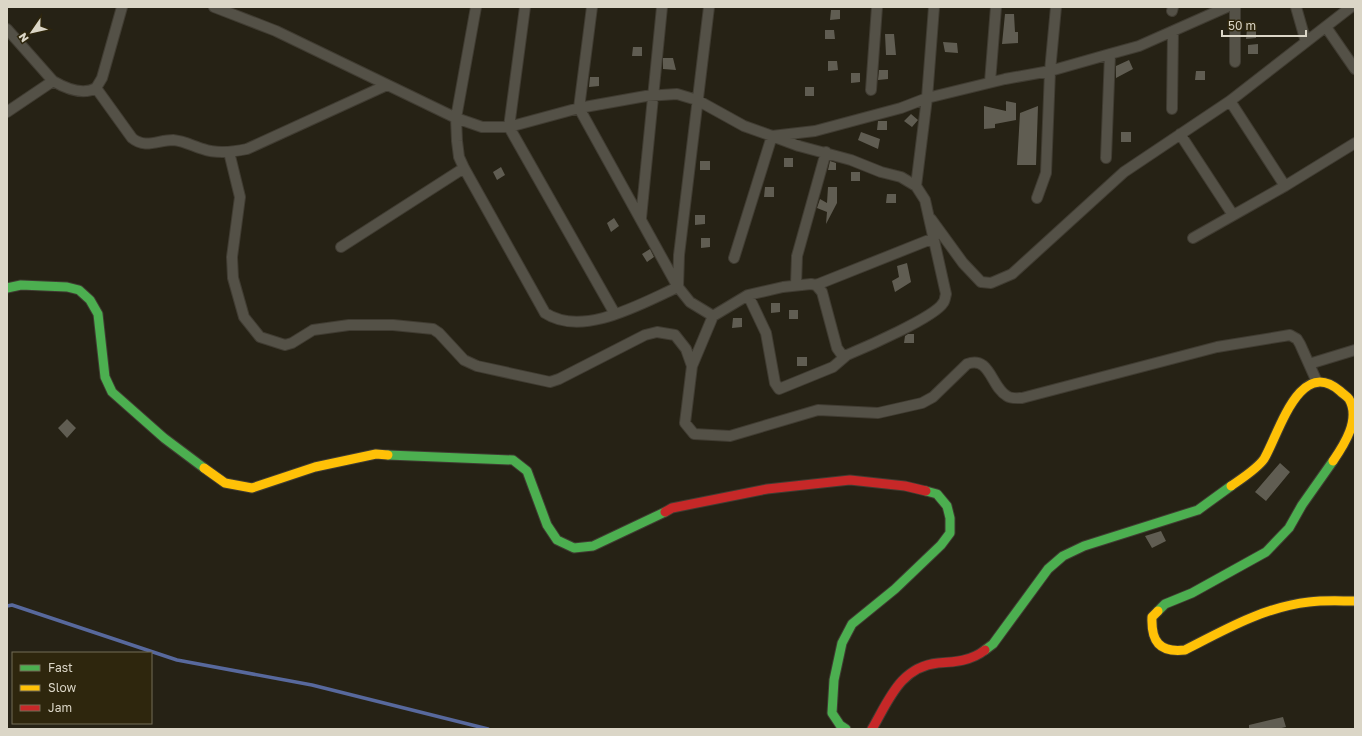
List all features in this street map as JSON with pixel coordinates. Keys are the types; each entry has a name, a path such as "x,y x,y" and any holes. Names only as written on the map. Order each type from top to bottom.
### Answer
{"main road":[{"path":"7,288 21,285 67,287 79,290 90,300 98,314 105,377 112,392 164,438 225,483 252,488 315,467 376,454 513,460 527,471 547,525 557,540 574,548 593,546 672,508 767,489 850,480 905,486 937,494 942,498 947,506 950,518 950,533 941,545 895,588 852,624 842,643 834,680 832,713 841,728"},
{"path":"872,729 899,683 914,670 933,664 962,661 979,655 993,644 1048,569 1063,556 1084,546 1198,510 1240,480 1263,460 1291,404 1303,388 1309,384 1317,382 1335,387 1349,399 1353,413 1351,426 1345,444 1302,505 1289,528 1266,552 1192,593 1165,604 1152,617 1151,633 1159,645 1177,651 1185,650 1234,624 1269,610 1302,602 1355,601"}],"street":[{"path":"7,29 53,81 65,88 82,91 96,88 102,78 122,7"},
{"path":"214,7 276,30 456,118 482,127 510,127 579,108 646,96 677,94 697,100 744,126 799,146 826,152 881,172 901,177 916,186 925,200 946,294 943,303 934,312 847,355 833,367 778,389 775,383 766,333 748,295"},
{"path":"476,7 456,118 457,141 464,168 545,313 564,322 581,322 615,314 678,286"},
{"path":"525,7 510,127 615,314"},
{"path":"592,7 579,108 678,286 690,302 713,316"},
{"path":"641,218 662,7"},
{"path":"678,286 679,255 709,7"},
{"path":"871,90 877,7"},
{"path":"916,186 927,98 934,7"},
{"path":"990,82 996,7"},
{"path":"1037,198 1046,173 1050,71 1056,7"},
{"path":"772,136 815,130 901,108 927,98 990,82 1050,71 1139,46 1227,7"},
{"path":"1235,7 1235,62"},
{"path":"1296,7 1306,42"},
{"path":"929,216 974,276 981,282 991,283 1012,274 1124,172 1230,101 1351,7"},
{"path":"1326,27 1355,69"},
{"path":"1172,109 1173,32"},
{"path":"1106,158 1110,54"},
{"path":"7,112 53,81"},
{"path":"96,88 132,138 138,143 144,144 174,140 187,143 204,150 229,152 246,150 387,84"},
{"path":"1230,101 1285,186"},
{"path":"1180,134 1233,216"},
{"path":"734,258 772,136"},
{"path":"1193,238 1285,186 1355,143"},
{"path":"229,152 240,197 232,257 233,278 244,317 260,337 284,345 292,344 313,330 349,325 393,325 433,329 439,333 464,360 478,366 550,382 559,379 639,338 657,332 675,335 686,349 692,366"},
{"path":"796,285 797,256 826,152"},
{"path":"341,248 464,168"},
{"path":"934,238 816,285 796,285 748,295 713,316 692,366 685,423 688,429 694,434 730,436 818,410 878,413 922,403 933,397 968,364 973,362 980,362 984,365 999,390 1008,398 1022,398 1217,347 1290,335 1294,336 1300,344 1317,382"},
{"path":"816,285 822,292 837,348 842,355 847,355"},
{"path":"1309,364 1355,350"}],"building":[{"path":"831,10 840,10 840,19 830,20"},
{"path":"1005,14 1014,14 1015,32 1018,32 1018,43 1002,44"},
{"path":"1247,29 1256,29 1256,38 1246,39"},
{"path":"825,30 834,30 835,39 825,39"},
{"path":"885,34 894,34 896,55 886,55"},
{"path":"943,42 957,43 958,53 945,52"},
{"path":"1258,44 1258,54 1248,54 1248,45"},
{"path":"633,47 642,47 642,56 632,56"},
{"path":"663,58 673,58 676,70 663,69"},
{"path":"1129,60 1133,69 1116,78 1116,66"},
{"path":"828,61 837,61 838,70 828,71"},
{"path":"879,70 888,70 888,79 878,80"},
{"path":"1196,71 1205,71 1205,80 1195,80"},
{"path":"851,73 860,73 860,82 851,83"},
{"path":"590,77 599,77 599,86 589,87"},
{"path":"805,87 814,87 814,96 805,96"},
{"path":"1006,101 1016,103 1016,120 995,124 995,128 984,129 984,106 1006,111"},
{"path":"1038,106 1036,165 1017,165 1020,113"},
{"path":"911,114 918,120 912,127 904,121"},
{"path":"878,121 887,121 887,130 877,130"},
{"path":"861,132 880,139 878,149 858,140"},
{"path":"1121,132 1131,132 1131,142 1121,142"},
{"path":"784,158 793,158 793,167 784,167"},
{"path":"700,161 710,161 710,170 700,170"},
{"path":"830,161 836,163 836,170 828,170"},
{"path":"501,167 505,175 497,180 493,172"},
{"path":"851,172 860,172 860,181 851,181"},
{"path":"765,187 774,187 774,197 764,197"},
{"path":"828,187 837,187 837,203 826,224 827,212 817,208 820,199 827,203"},
{"path":"887,194 896,194 896,203 886,203"},
{"path":"695,215 705,215 705,224 695,225"},
{"path":"614,218 619,226 611,232 607,223"},
{"path":"701,238 710,238 710,247 701,248"},
{"path":"650,249 654,257 647,262 642,254"},
{"path":"907,263 911,282 895,292 892,281 899,277 897,266"},
{"path":"771,303 780,303 780,312 771,313"},
{"path":"789,310 798,310 798,319 789,319"},
{"path":"733,318 742,318 742,327 732,328"},
{"path":"908,334 914,334 914,343 904,343 905,336"},
{"path":"797,357 807,357 807,366 797,366"},
{"path":"67,419 76,428 67,438 58,428"},
{"path":"1280,463 1290,472 1266,501 1255,492"},
{"path":"1161,531 1166,541 1152,548 1145,536"},
{"path":"1283,717 1286,727 1277,729 1249,729 1249,725"}],"waterway":[{"path":"7,606 12,605 177,660 312,685 488,729"}],"traffic: fast":[{"path":"7,288 21,285 67,287 79,290 90,300 98,314 105,377 112,392 164,438 204,468"},
{"path":"388,455 513,460 527,471 547,525 557,540 574,548 593,546 665,512"},
{"path":"1158,611 1165,604 1192,593 1266,552 1289,528 1302,505 1333,461"},
{"path":"985,650 993,644 1048,569 1063,556 1084,546 1198,510 1231,486"},
{"path":"846,729 840,725 832,713 834,680 842,643 852,624 895,589 941,545 950,533 950,518 947,506 937,494 926,491"}],"traffic: slow":[{"path":"1231,486 1261,463 1292,402 1302,391 1313,383 1326,383 1340,391 1349,399 1352,407 1353,415 1350,432 1333,461"},
{"path":"204,468 225,483 252,488 315,467 376,454 388,455"},
{"path":"1158,611 1152,617 1153,633 1158,644 1169,649 1185,650 1245,620 1276,609 1315,601 1355,601"}],"traffic: jam":[{"path":"665,512 672,508 767,489 850,480 905,486 926,491"},
{"path":"872,729 890,696 905,678 914,671 925,666 938,663 968,659 985,650"}]}
